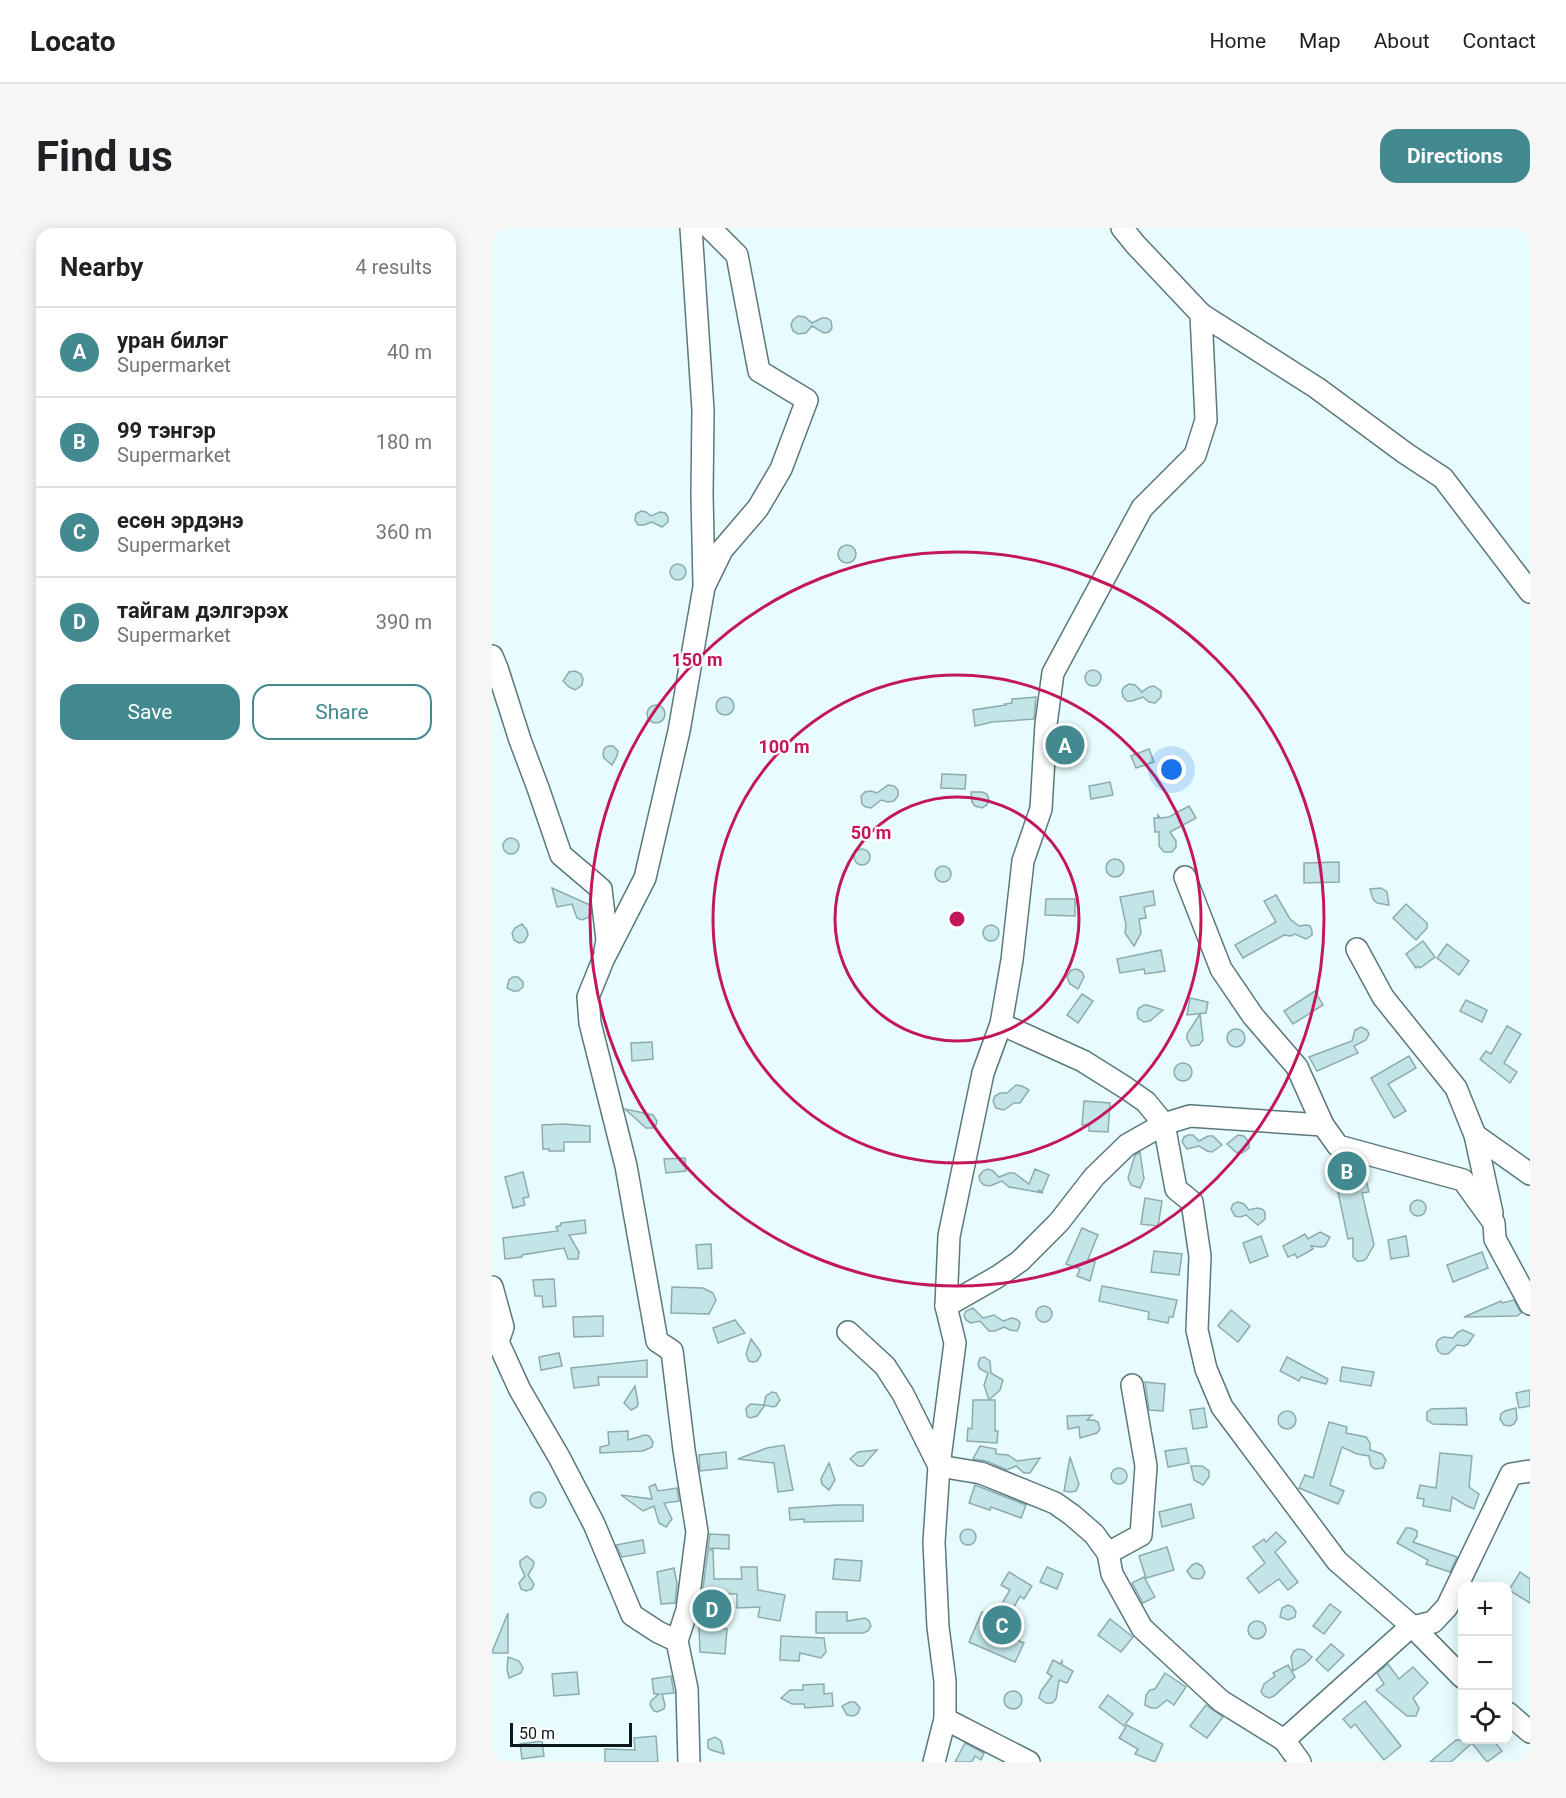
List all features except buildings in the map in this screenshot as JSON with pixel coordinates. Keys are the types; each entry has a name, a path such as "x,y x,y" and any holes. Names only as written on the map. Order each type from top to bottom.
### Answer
{"street":[{"path":"689,1762 687,1689 677,1641 687,1610 697,1532 672,1351 657,1341 626,1166 590,1023 588,997 603,960 645,878 679,731 705,587 702,495 703,410 691,228"},
{"path":"705,587 722,550 758,508 781,469 807,400 759,371 737,255 710,228"},
{"path":"1122,228 1201,314 1317,388 1443,478 1530,592"},
{"path":"934,1762 945,1719 945,1682 938,1627 934,1542 939,1466 955,1343 946,1306 949,1236 983,1073 1001,1024 1012,960 1023,861 1041,809 1046,724 1053,673 1142,508 1195,455 1206,420 1201,314"},
{"path":"492,656 561,855 601,889 607,940 603,960"},
{"path":"1185,877 1221,969 1253,1016 1297,1067 1323,1125 1338,1146 1463,1180 1494,1222"},
{"path":"1357,949 1383,997 1456,1088 1475,1135 1496,1239 1530,1304"},
{"path":"1001,1024 1083,1061 1146,1102 1164,1124 1176,1189 1192,1202 1200,1256 1197,1330 1206,1369 1222,1407 1337,1562 1413,1627 1458,1673"},
{"path":"946,1306 1020,1261 1059,1222 1094,1177 1127,1145 1164,1124 1190,1116 1323,1125"},
{"path":"1475,1135 1530,1174"},
{"path":"492,1287 504,1327 495,1343 594,1524 632,1615 677,1641"},
{"path":"848,1332 885,1366 903,1394 939,1466"},
{"path":"1108,1553 1142,1535 1146,1466 1132,1385"},
{"path":"939,1466 981,1473 1055,1503 1072,1515 1094,1534 1108,1553 1112,1574 1142,1628 1221,1701 1284,1740 1300,1762"},
{"path":"1284,1740 1413,1627 1433,1622 1446,1607 1511,1474 1530,1471"},
{"path":"1512,1716 1530,1732"},
{"path":"945,1719 1029,1762"}],"place":[{"name":"уран билэг","path":"1065,745"},
{"name":"99 тэнгэр","path":"1347,1171"},
{"name":"тайгам дэлгэрэх","path":"712,1609"},
{"name":"есөн эрдэнэ","path":"1002,1625"}]}
